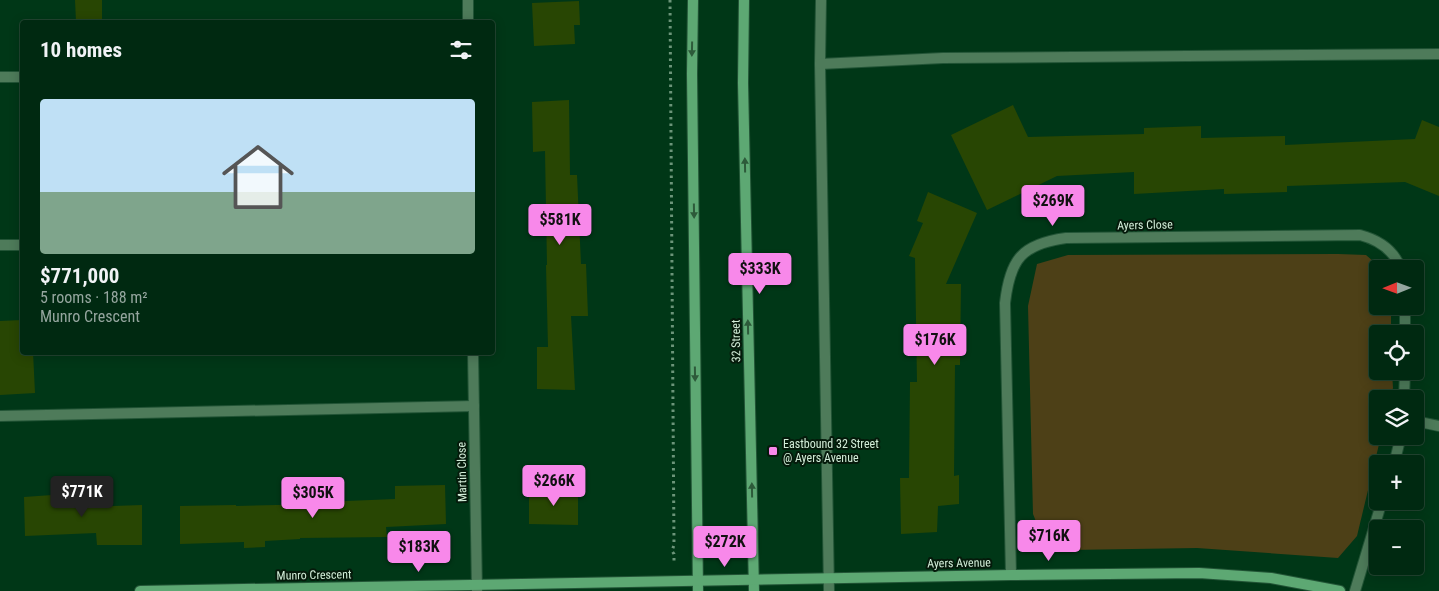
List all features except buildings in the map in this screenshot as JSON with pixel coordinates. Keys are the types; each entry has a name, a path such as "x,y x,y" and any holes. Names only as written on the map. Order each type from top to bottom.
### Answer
{"street":[{"path":"468,0 468,20"},
{"path":"693,0 692,74 698,586"},
{"name":"32 Street","path":"744,0 743,83 754,591"},
{"path":"821,0 820,64 830,591"},
{"path":"820,64 943,58 1439,54"},
{"path":"0,77 20,77"},
{"name":"Ayers Close","path":"1011,575 1005,303 1008,282 1017,261 1030,248 1048,241 1066,238 1353,235 1370,238 1384,246 1393,253 1396,260"},
{"path":"0,245 20,245"},
{"name":"Martin Close","path":"473,355 477,588"},
{"path":"0,416 474,406"},
{"path":"1424,423 1439,426"},
{"path":"1355,591 1379,510"},
{"name":"Ayers Avenue","path":"698,586 754,580 829,578 1199,573 1271,578 1340,591"},
{"name":"Munro Crescent","path":"140,591 698,586"}],"path":[{"path":"670,0 674,545 672,551 674,554"}],"shaded area":[{"path":"1338,254 1366,255 1372,260 1369,260 1369,315 1391,315 1391,325 1369,325 1369,380 1393,380 1393,388 1392,390 1369,390 1369,445 1379,445 1376,455 1369,455 1369,486 1357,536 1338,558 1197,548 1069,550 1043,539 1033,514 1028,306 1037,264 1068,255"}],"place":[{"name":"Eastbound 32 Street @ Ayers Avenue","path":"773,451"}]}
